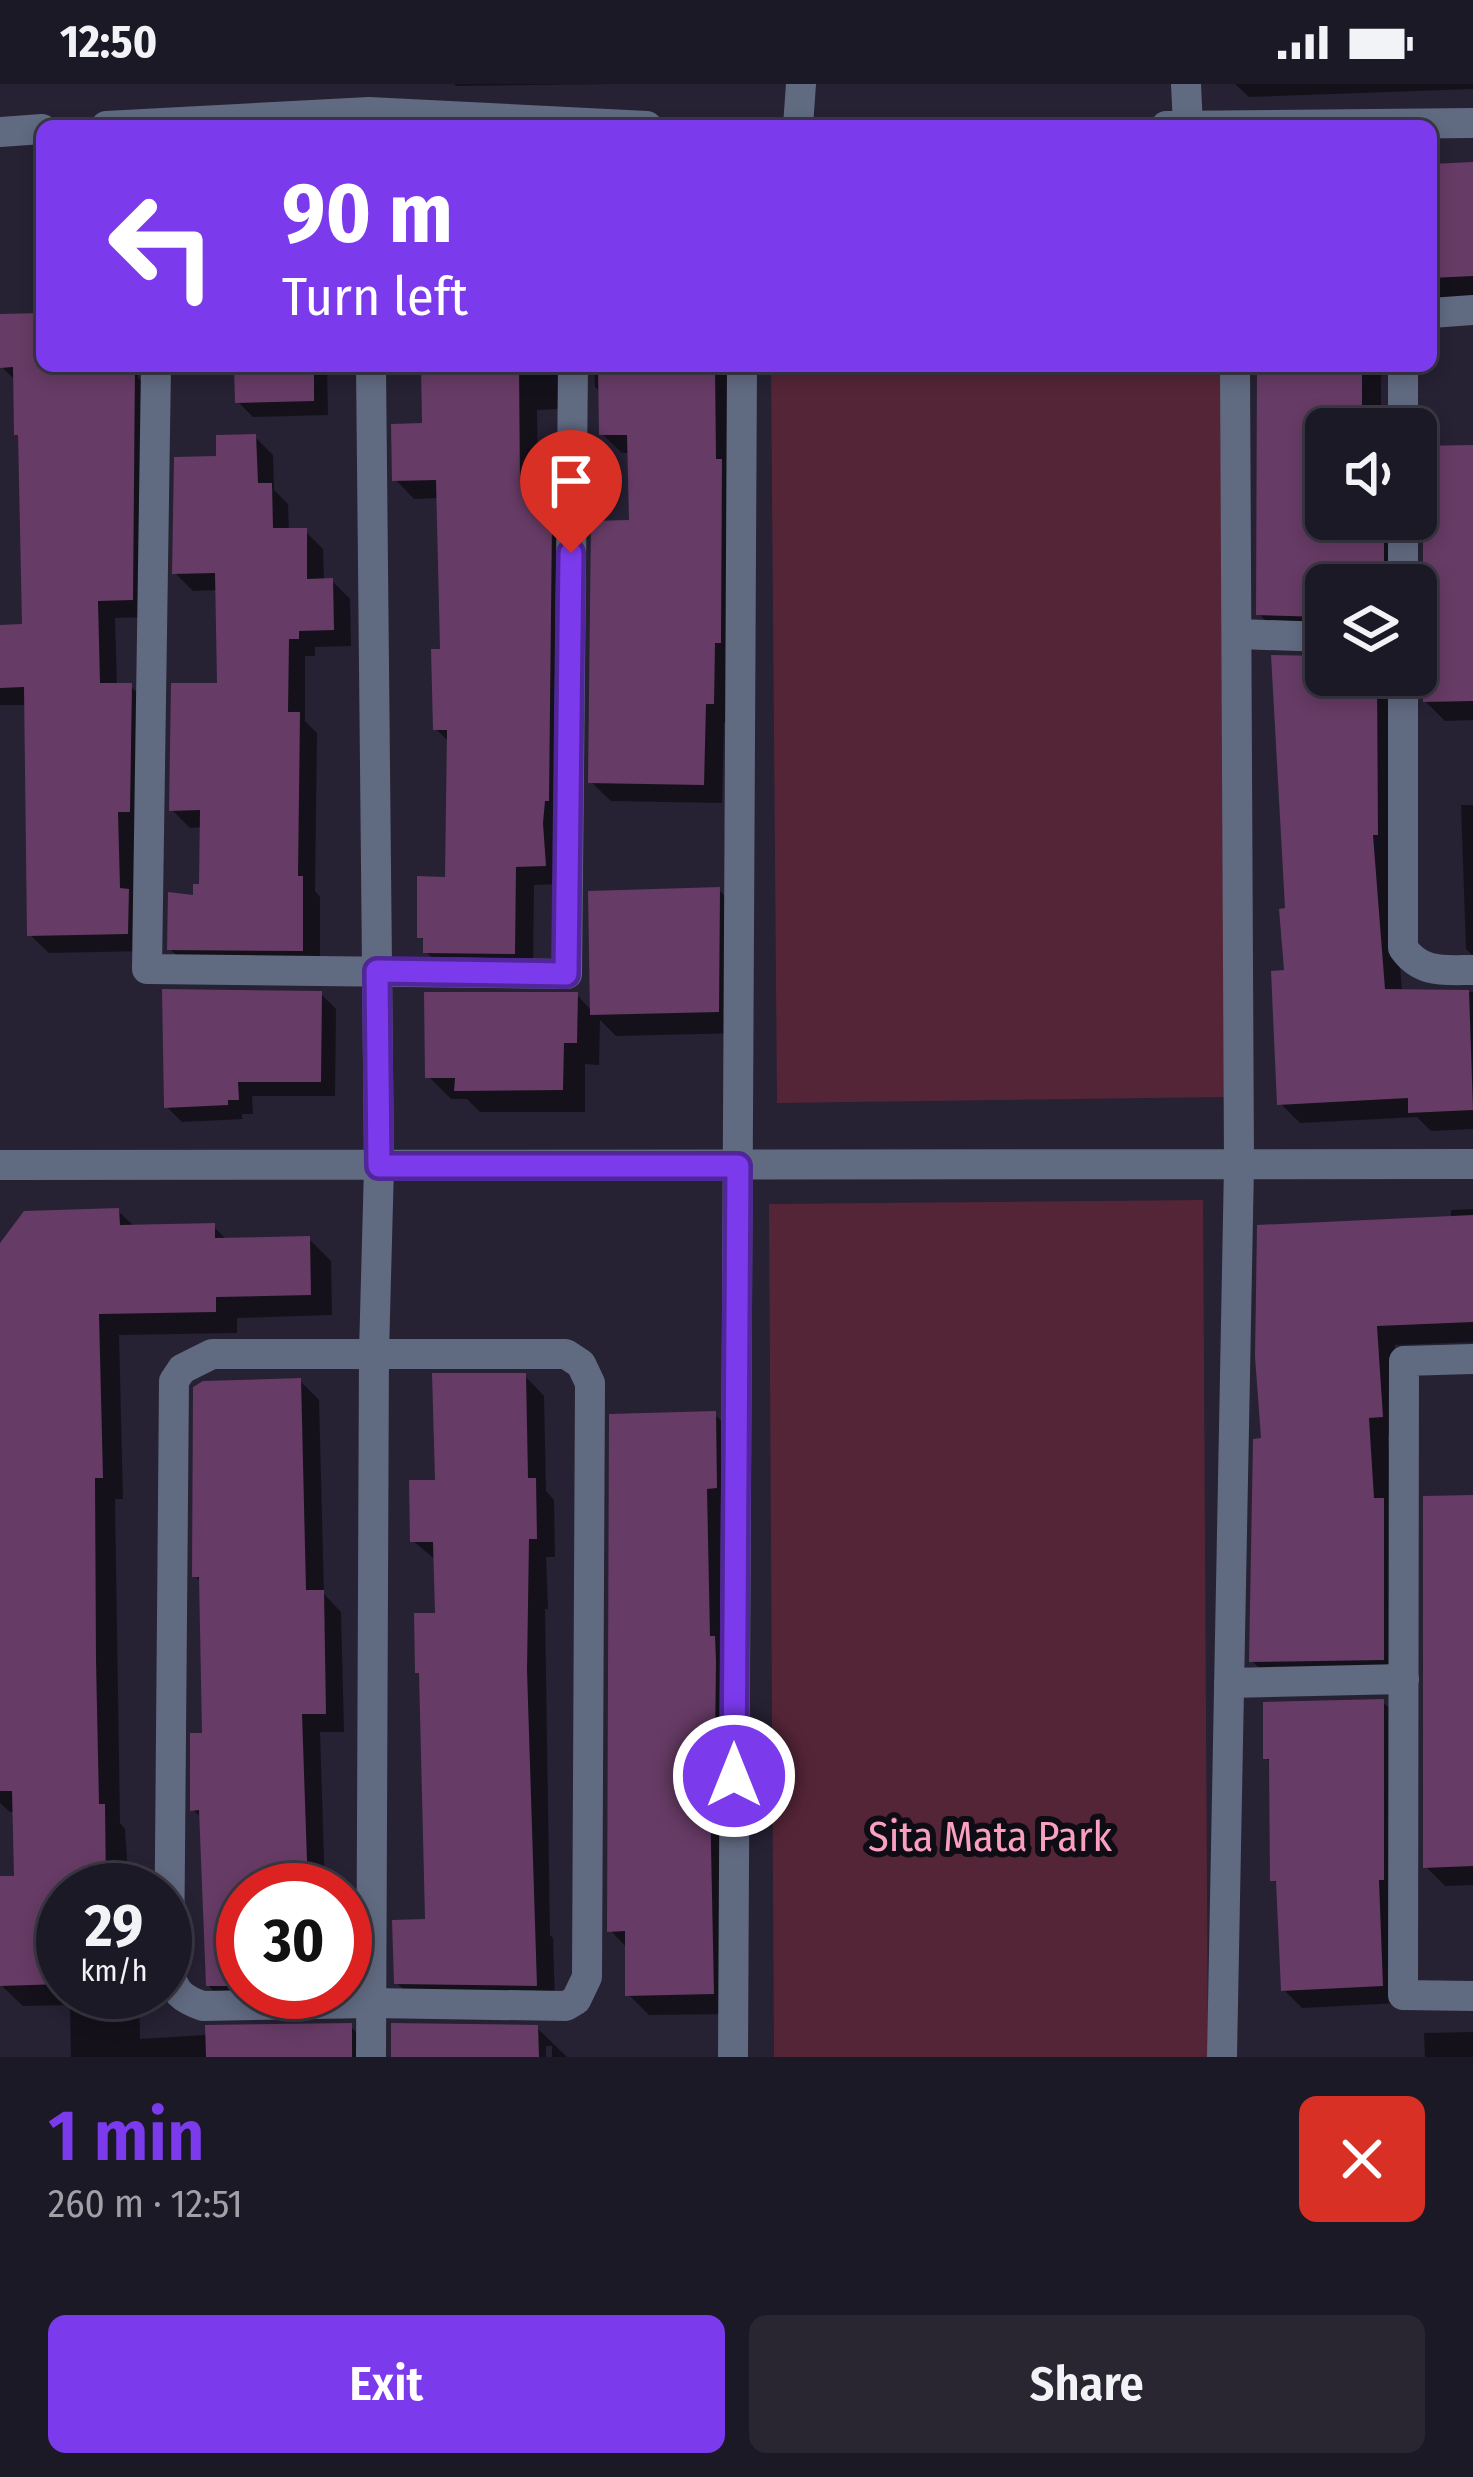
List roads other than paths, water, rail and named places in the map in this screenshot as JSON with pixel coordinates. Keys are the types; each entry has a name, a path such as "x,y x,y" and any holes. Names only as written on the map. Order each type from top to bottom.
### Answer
{"street":[{"path":"799,120 801,84"},
{"path":"1186,84 1188,120"},
{"path":"188,120 366,107 558,120"},
{"path":"1437,123 1473,123"},
{"path":"0,132 36,130"},
{"path":"1437,313 1473,310"},
{"path":"157,372 147,969 566,974 573,372"},
{"path":"216,2006 181,1997 173,1986 169,1946 174,1381 182,1369 212,1354 374,1354 566,1354 585,1370 590,1383 587,1977 583,1990 566,2006 372,2002 374,1354 379,1166 371,372"},
{"path":"733,2057 742,372"},
{"path":"1222,2057 1239,1165 1234,372"},
{"path":"1403,372 1403,408"},
{"path":"1239,634 1305,636"},
{"path":"1403,696 1403,947 1428,970 1473,970"},
{"path":"0,1165 1473,1164"},
{"path":"1473,1359 1404,1361 1403,1995 1473,1996"},
{"path":"1229,1683 1404,1678"},
{"path":"371,2057 372,2019"}],"park label":[{"name":"Sita Mata Park","path":"990,1836"}]}
